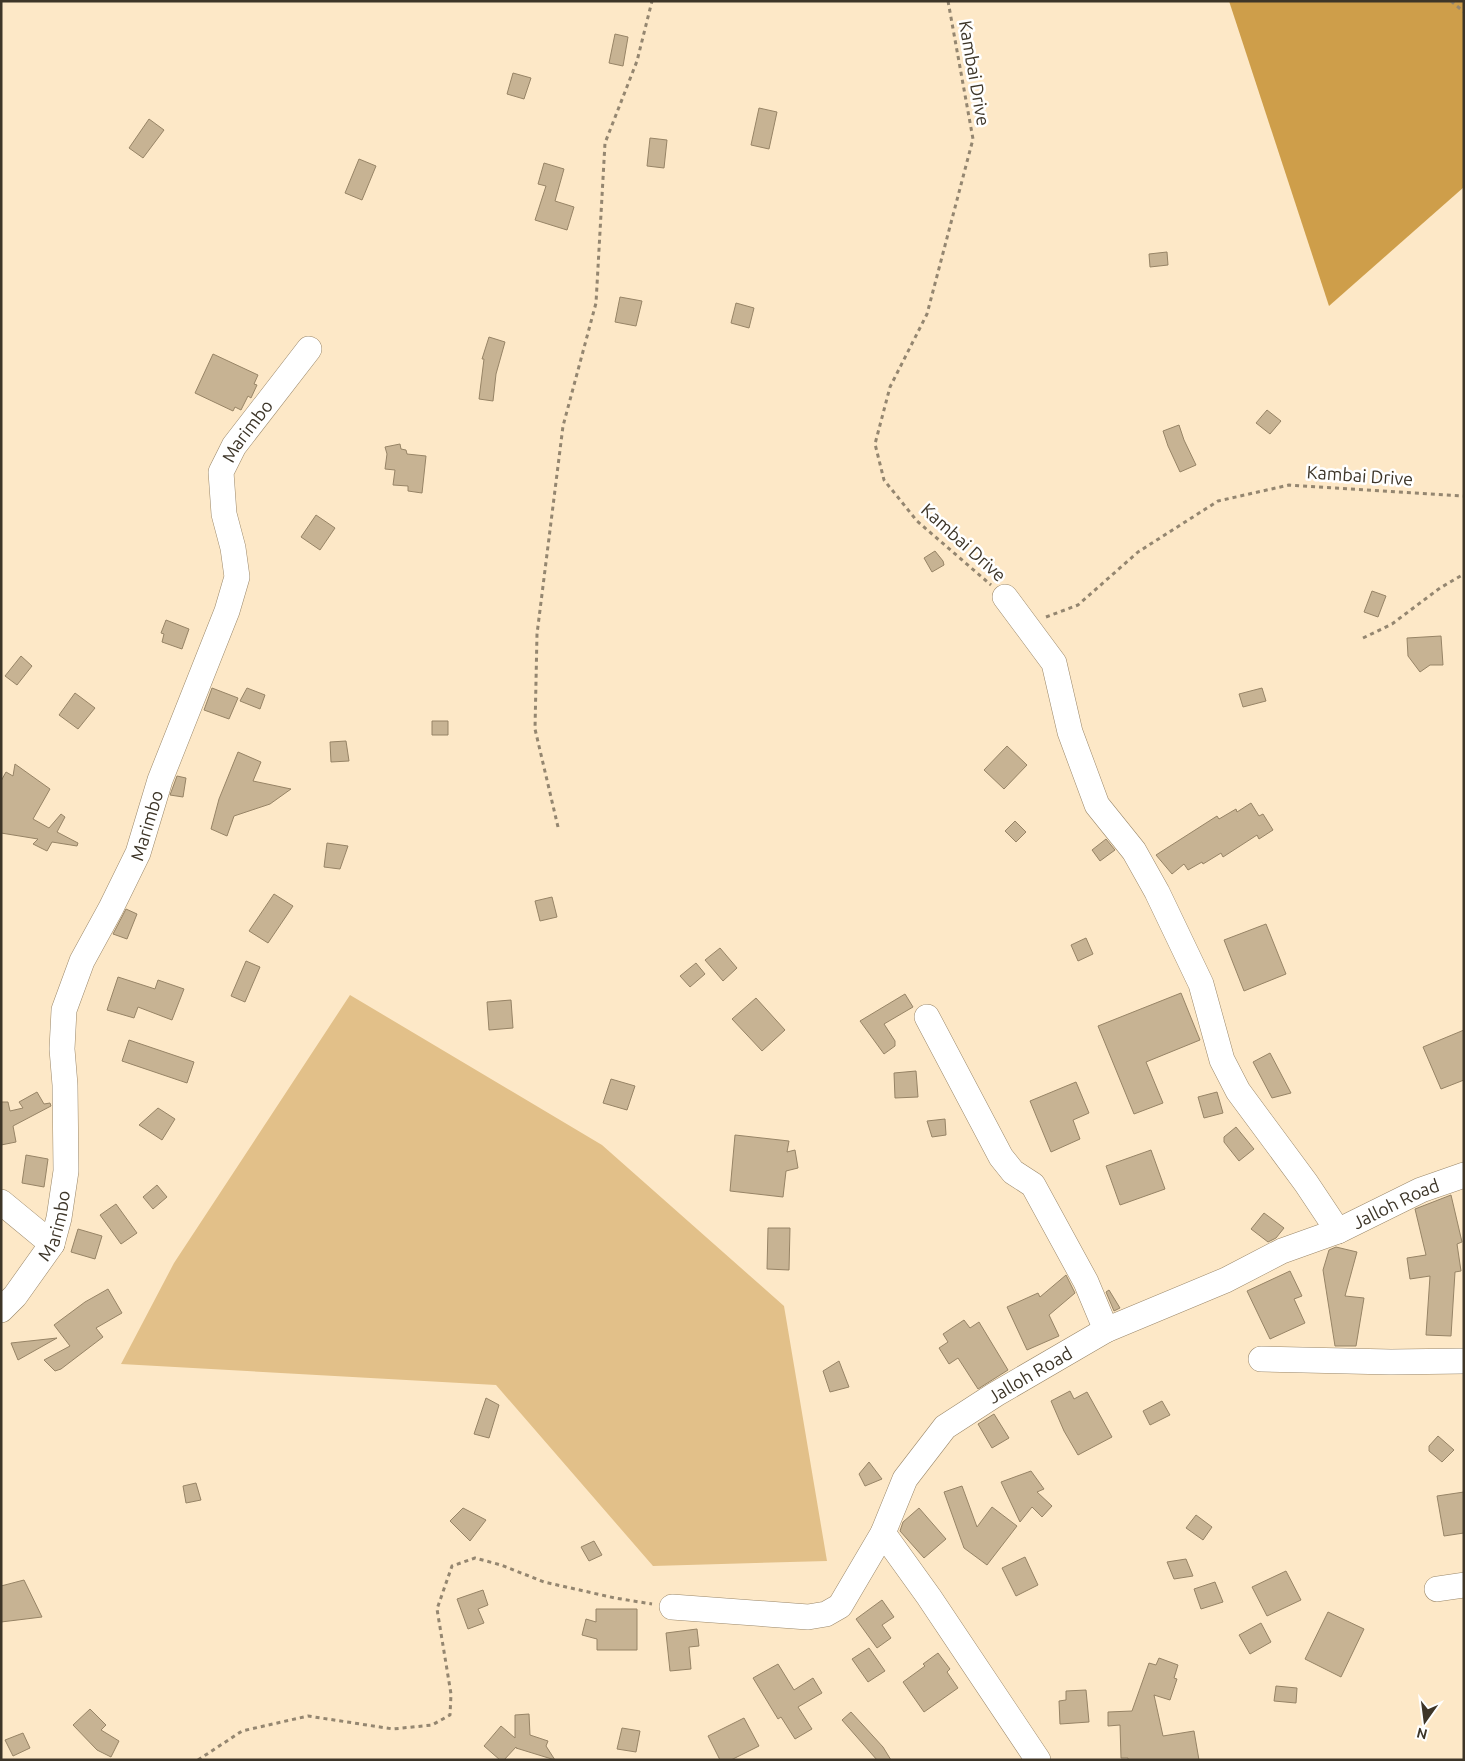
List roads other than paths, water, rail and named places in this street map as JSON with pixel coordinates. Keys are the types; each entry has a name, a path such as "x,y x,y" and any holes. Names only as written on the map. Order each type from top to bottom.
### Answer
{"street":[{"name":"Marimbo","path":"1,1310 15,1296 52,1244 59,1218 66,1171 65,1085 62,1049 64,1010 82,961 138,853 160,780 227,611 237,577 233,548 224,514 221,472 234,446 309,349"},
{"path":"1005,597 1054,663 1070,732 1096,805 1134,851 1157,892 1200,984 1222,1060 1238,1091 1306,1183 1338,1231"},
{"path":"927,1017 1001,1157 1013,1172 1033,1185 1086,1282 1106,1330"},
{"name":"Jalloh Road","path":"672,1607 808,1617 826,1614 840,1606 883,1533 905,1479 945,1427 996,1394 1106,1330 1226,1280 1282,1251 1338,1231 1421,1190 1464,1175"},
{"path":"1,1202 52,1244"},
{"path":"1261,1359 1391,1362 1464,1361"},
{"path":"883,1533 929,1597 1038,1760"},
{"path":"1437,1589 1464,1585"}]}
